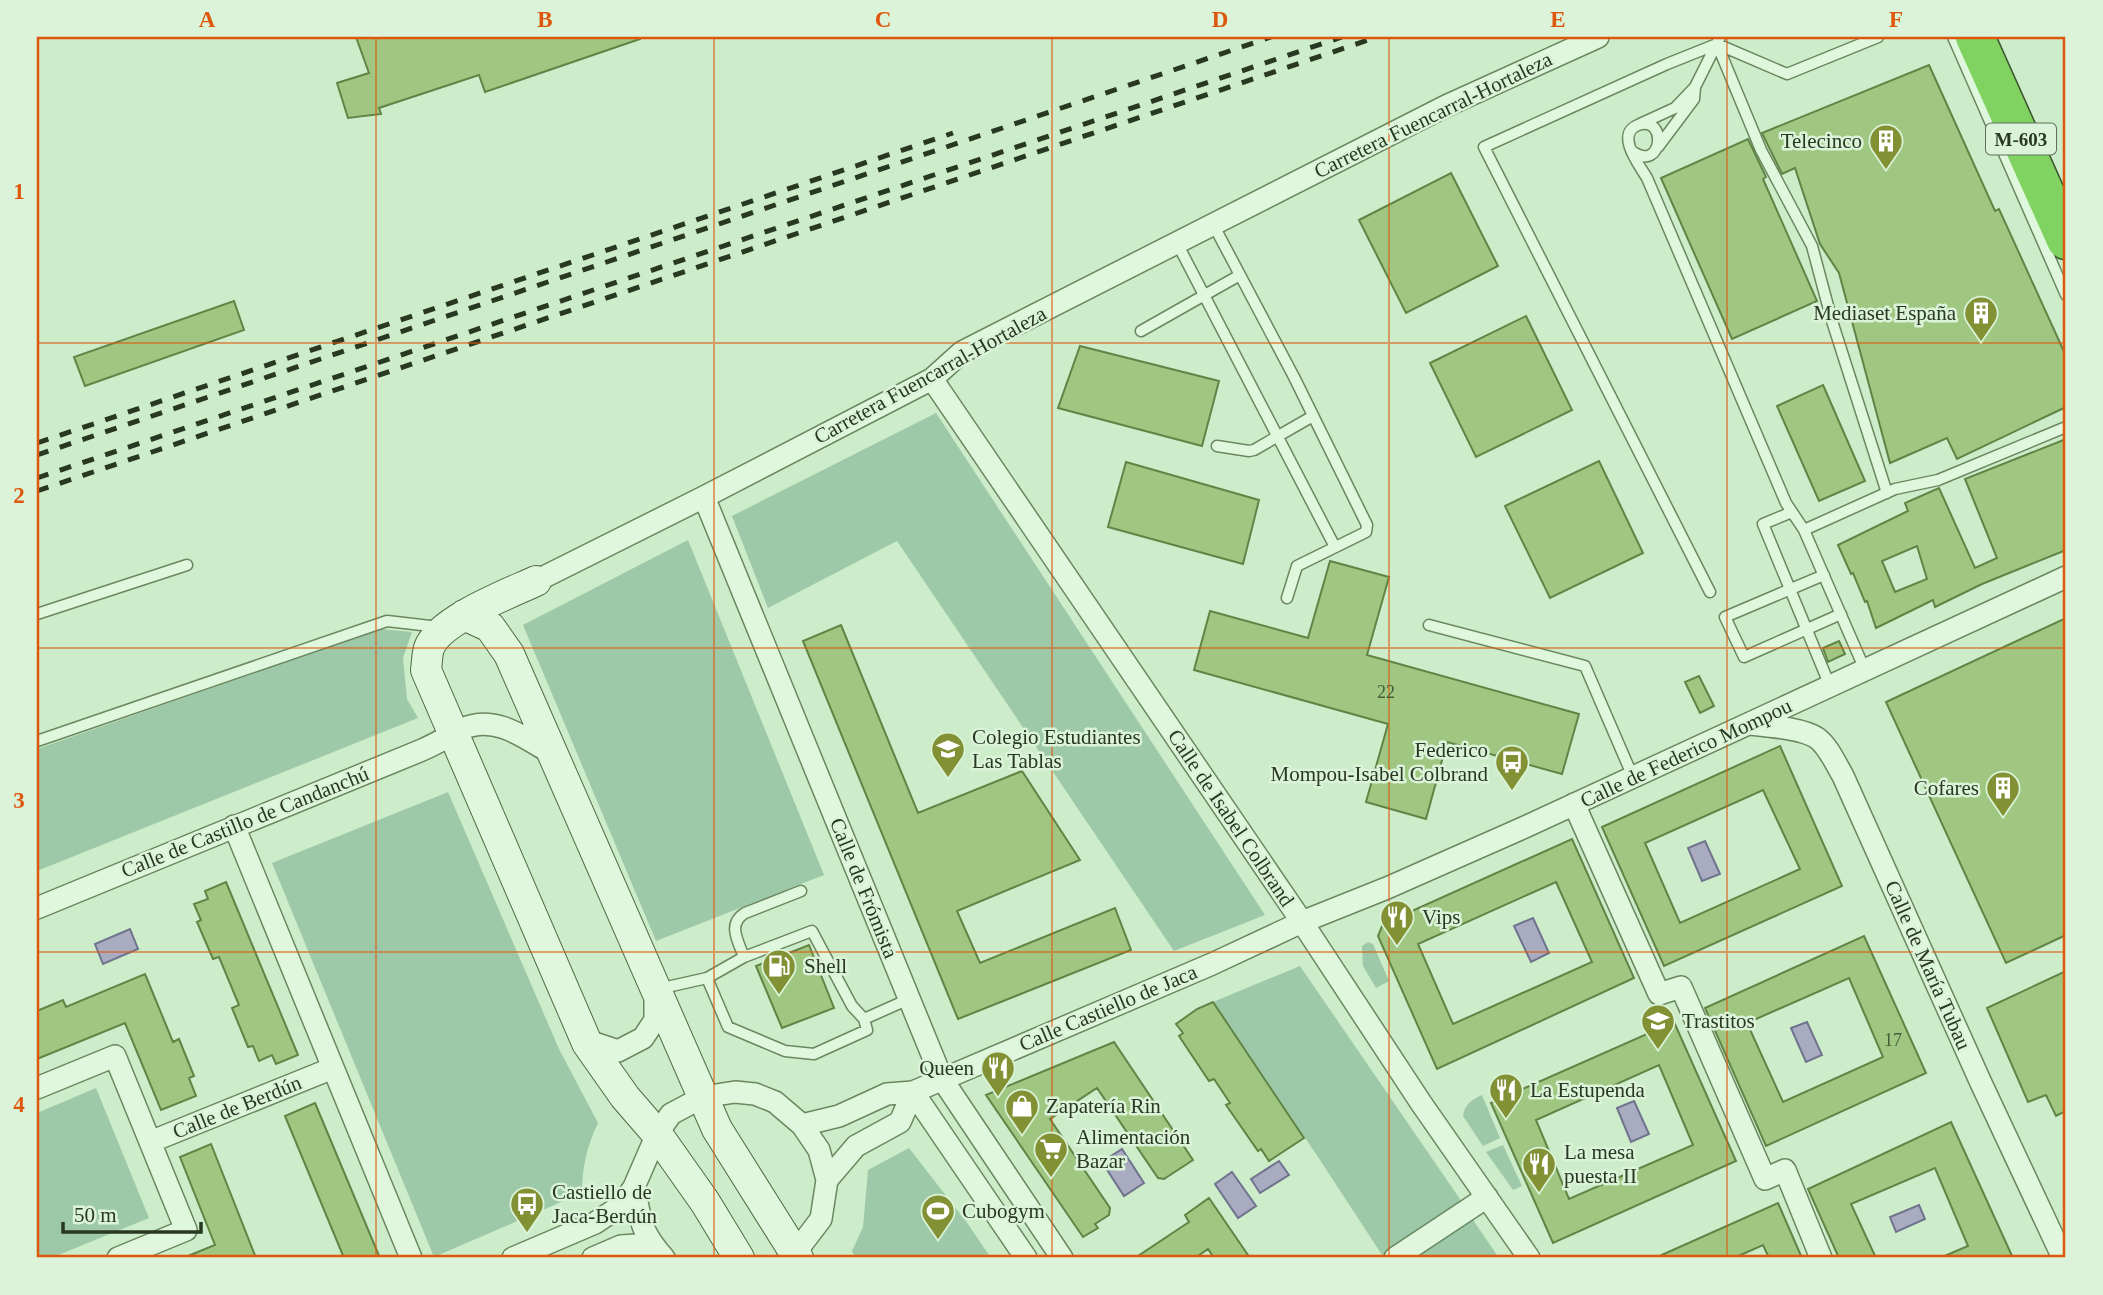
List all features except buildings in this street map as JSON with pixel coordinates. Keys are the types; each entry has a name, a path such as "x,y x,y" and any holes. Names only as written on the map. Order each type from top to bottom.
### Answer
{"highway":[{"name":"M-603","path":"1975,37 2066,240"},
{"name":"M-603","path":"1999,37 2066,184"}],"street":[{"name":"Carretera Fuencarral-Hortaleza","path":"455,621 932,379 962,352 1446,106 1598,37"},
{"name":"Calle de Isabel Colbrand","path":"932,379 1528,1258"},
{"name":"Calle de Frómista","path":"704,497 942,1079 1062,1258"},
{"name":"Calle de Federico Mompou","path":"1302,922 1387,888 1574,804 2066,577"},
{"path":"509,654 509,617 536,581"},
{"path":"513,1258 602,1219 622,1205 635,1187 657,1134 671,1114 703,1097 735,1092 755,1094 775,1102 802,1125 819,1150 827,1180 821,1219 793,1256 717,1129 703,1097 655,990 509,654 490,627 455,621 430,646 426,670 587,1043 625,1097 657,1134 705,1202 739,1258"},
{"name":"Calle de Castillo de Candanchú","path":"37,908 422,750 465,728 492,723 510,729 554,755"},
{"name":"Calle de María Tubau","path":"1749,724 1786,729 1817,738 1837,766 2063,1258"},
{"path":"1574,804 1659,994 1681,986 1765,1179 1785,1170 1821,1258"},
{"path":"234,826 411,1258"},
{"name":"Calle Castiello de Jaca","path":"802,1125 839,1116 887,1094 913,1092 1199,970 1302,922"},
{"path":"587,1043 618,1051 643,1038 655,1020 655,990"},
{"name":"Calle de Berdún","path":"37,1088 115,1056 150,1142 333,1068"},
{"path":"827,1180 856,1146 900,1122 913,1092"},
{"path":"913,1092 1026,1258"},
{"path":"118,1258 186,1230 150,1142"},
{"path":"635,1187 642,1228 658,1251"},
{"path":"1395,1258 1487,1198"},
{"path":"593,1258 621,1246 658,1251"}],"lane":[{"path":"1710,592 1484,147 1719,41 1787,74 1878,37"},
{"path":"1953,37 2066,295"},
{"path":"1719,41 1695,87 1675,108 1634,127 1628,136 1629,146 1647,178 1786,503 1804,530 1865,670"},
{"path":"1719,41 1761,150 1812,246 1832,321 1887,493"},
{"path":"1632,151 1646,156 1655,151 1694,99 1695,87"},
{"path":"1639,125 1648,125 1657,131 1658,146"},
{"path":"1646,156 1647,178"},
{"path":"1213,224 1367,524 1366,531 1297,566 1287,598"},
{"path":"1177,243 1335,547"},
{"path":"1141,331 1240,275"},
{"path":"1217,446 1249,451 1313,416"},
{"path":"1804,530 1887,493 1938,480 2066,427"},
{"path":"1792,512 1763,524 1830,686"},
{"path":"37,614 187,565"},
{"path":"1824,575 1724,617 1744,657 1841,614"},
{"path":"37,741 387,621 455,621"},
{"path":"1429,625 1584,666 1633,777"},
{"path":"744,957 734,931 738,917 801,891"},
{"path":"655,990 707,978 744,957 812,931 852,1006 864,1019 867,1030 814,1054 785,1051 728,1027 707,978"},
{"path":"864,1019 909,999"}],"green space":[{"path":"936,413 1265,915 1174,951 897,541 768,608 732,516"},
{"path":"688,540 824,875 656,941 523,625"},
{"path":"380,629 412,632 403,658 407,699 418,718 37,871 37,749"},
{"path":"448,792 559,1049 598,1123 586,1157 582,1193 434,1257 272,863"},
{"path":"1368,942 1373,944 1389,981 1376,988 1363,966 1362,946"},
{"path":"1300,966 1464,1205 1384,1258 1213,1002"},
{"path":"96,1088 149,1218 51,1258 37,1258 37,1113"},
{"path":"1482,1095 1500,1138 1483,1146 1463,1116 1469,1103"},
{"path":"1503,1145 1522,1186 1513,1190 1486,1152"},
{"path":"909,1148 991,1258 855,1258 852,1251 863,1227 868,1170"},
{"path":"1471,1217 1499,1258 1408,1258"}],"water":[{"path":"1705,841 1720,874 1702,881 1688,848"},
{"path":"1533,918 1549,953 1531,962 1514,926"},
{"path":"130,929 138,949 103,964 95,944"},
{"path":"1807,1022 1822,1055 1806,1062 1791,1028"},
{"path":"1634,1101 1649,1134 1631,1142 1617,1108"},
{"path":"1122,1149 1144,1183 1124,1196 1102,1162"},
{"path":"1279,1161 1289,1175 1260,1193 1251,1179"},
{"path":"1232,1172 1256,1206 1238,1218 1215,1184"},
{"path":"1919,1205 1925,1219 1896,1232 1890,1217"}],"railway":[{"path":"37,455 1271,37"},
{"path":"37,478 1342,37"},
{"path":"37,491 1377,37"},
{"path":"37,443 953,133"}],"place":[{"name":"Telecinco","path":"1886,171"},
{"name":"Mediaset España","path":"1981,343"},
{"name":"Colegio Estudiantes Las Tablas","path":"948,779"},
{"name":"Federico Mompou-Isabel Colbrand","path":"1512,792"},
{"name":"Cofares","path":"2003,818"},
{"name":"Vips","path":"1397,947"},
{"name":"Shell","path":"779,996"},
{"name":"Trastitos","path":"1658,1051"},
{"name":"Queen","path":"998,1098"},
{"name":"La Estupenda","path":"1506,1120"},
{"name":"Zapatería Rin","path":"1022,1136"},
{"name":"Alimentación Bazar","path":"1051,1179"},
{"name":"La mesa puesta II","path":"1539,1194"},
{"name":"Castiello de Jaca-Berdún","path":"527,1234"},
{"name":"Cubogym","path":"938,1241"}]}
